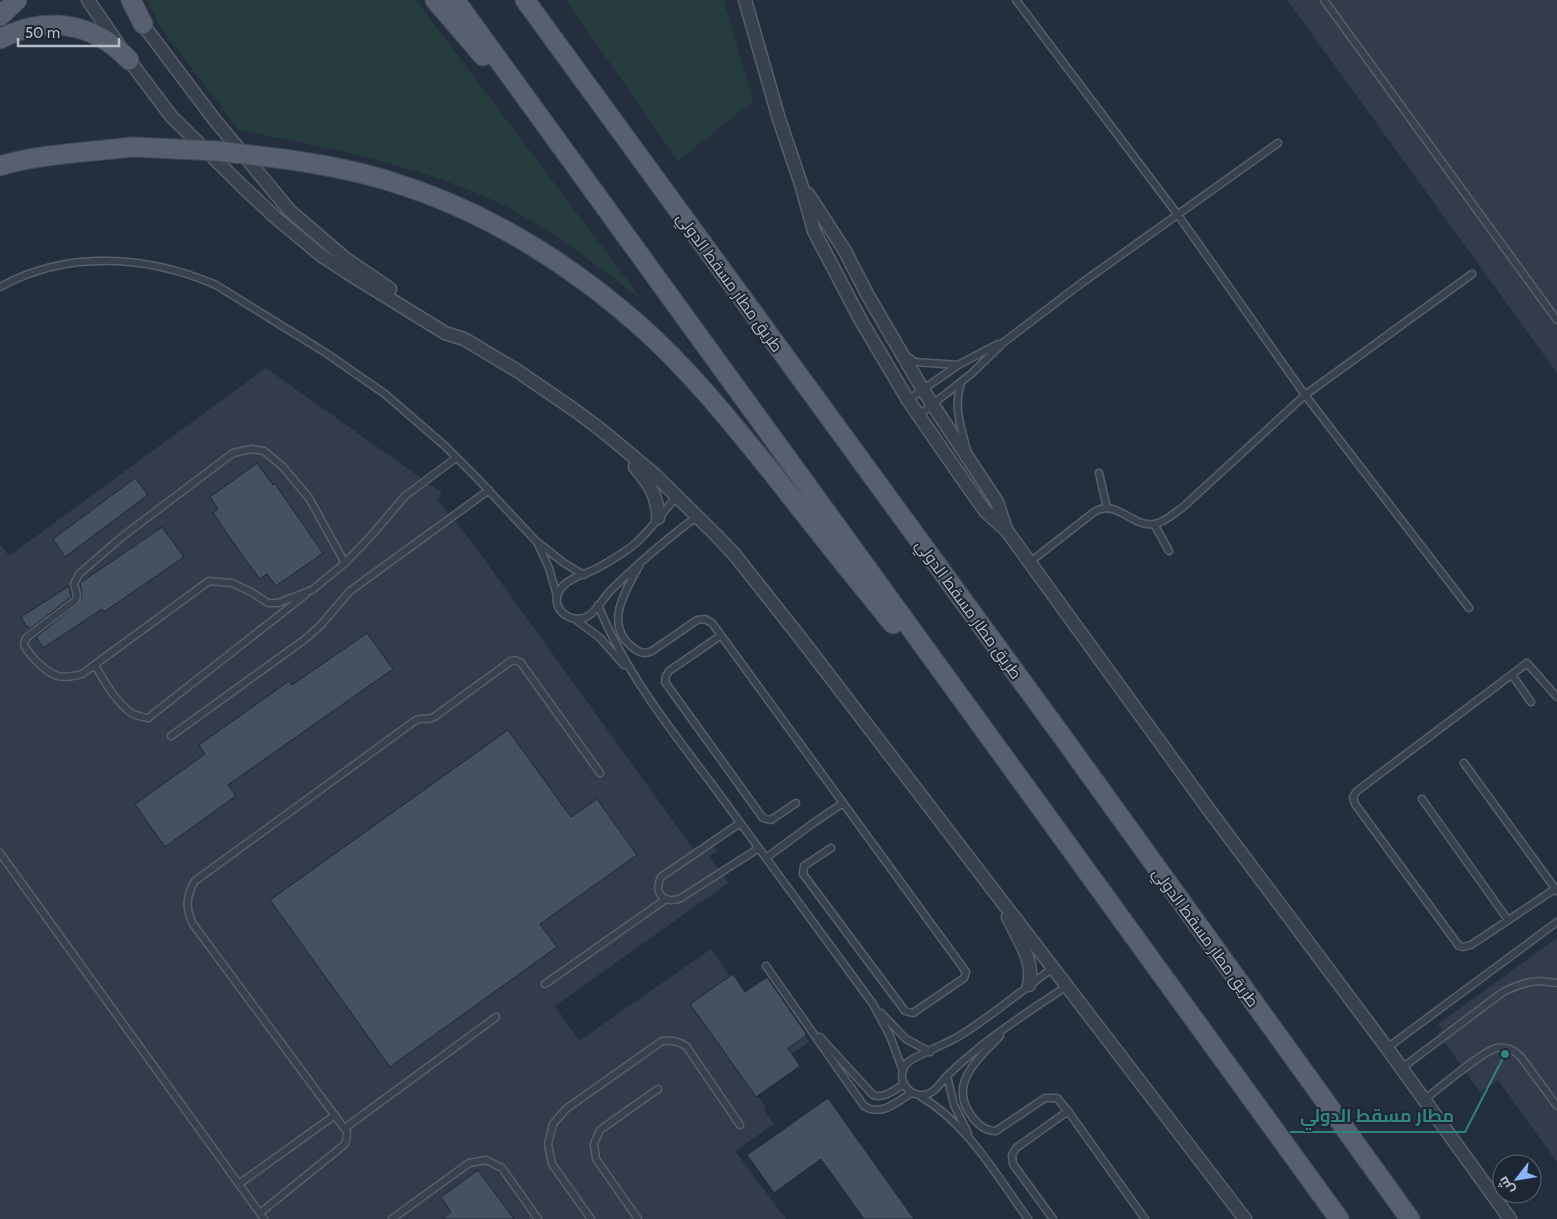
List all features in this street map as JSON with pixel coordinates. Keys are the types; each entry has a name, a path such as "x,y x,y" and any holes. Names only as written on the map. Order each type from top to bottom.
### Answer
{"main road":[{"path":"0,16 17,0"},
{"path":"131,0 142,24"},
{"path":"435,0 488,61 511,78"},
{"path":"455,0 1339,1219"},
{"name":"طريق مطار مسقط الدولي","path":"526,0 1067,743 1410,1219"},
{"path":"0,39 30,27 43,25 70,26 90,32 109,42 129,60"},
{"path":"0,166 69,154 132,147 217,151 284,159 345,170 389,181 464,210 520,238 561,264 601,294 639,325 675,359 743,437 1056,829"}],"street":[{"path":"88,0 129,60 179,124 275,217 322,256 356,278 445,333 464,339"},
{"path":"124,0 214,119 290,211 346,259 401,297 448,324 464,339 546,390 605,433 677,496 734,554 1245,1219"},
{"path":"745,0 814,231 860,319 908,400 986,512 1007,531 1030,562 1212,814 1402,1068 1510,1219"},
{"path":"801,184 845,251 867,294 923,390 997,502 1007,531"},
{"path":"605,433 653,489 658,508 658,518"},
{"path":"996,893 1029,960 1031,977 1029,985"}],"lane":[{"path":"1016,0 1178,215 1306,395 1469,608"},
{"path":"1324,0 1557,320"},
{"path":"918,415 971,374 1004,342 1083,282 1278,143"},
{"path":"0,287 32,273 59,266 114,260 142,262 161,266 198,277 233,294 356,373 412,418 456,458 490,490 536,541 584,574"},
{"path":"1030,562 1094,512 1107,508 1116,509 1144,523 1154,524 1161,522 1182,508 1306,395 1472,274"},
{"path":"908,400 958,365 1004,342"},
{"path":"903,355 915,362 958,365"},
{"path":"961,382 956,396 957,408 969,459"},
{"path":"312,590 278,604 268,604 232,582 209,581 82,674 66,677 56,676 38,663 24,645 26,638 76,600 77,595 74,584 79,574 131,530 233,453 252,448 264,452 282,466 309,498 345,563"},
{"path":"95,665 113,694 127,708 134,714 148,718 345,563 405,496 456,458"},
{"path":"1099,473 1107,508"},
{"path":"171,736 304,640 320,626 350,591 490,490"},
{"path":"557,597 560,589 572,580 624,552 648,531 677,496"},
{"path":"576,620 592,614 605,596 677,531 698,516"},
{"path":"1154,524 1169,552"},
{"path":"536,541 549,568 558,605 562,612 568,618 576,620 598,637 631,671"},
{"path":"639,566 622,598 618,617 620,632 629,644 638,652 649,652 693,622 701,619 712,623 964,969 966,972 964,978 913,1013 905,1012 804,874 804,866 831,848"},
{"path":"598,605 617,648 631,671 873,1004 906,1039 930,1052"},
{"path":"720,636 669,672 665,682 763,818 771,820 796,803"},
{"path":"0,853 262,1216 344,1145 347,1136 345,1128 194,924 187,906 189,892 195,881 416,720 421,718 431,719 511,661 515,660 522,663 600,773"},
{"path":"1464,763 1556,890 1467,947 1459,946 1355,804 1353,797 1357,790 1527,663 1557,697"},
{"path":"1512,675 1531,702"},
{"path":"1422,799 1508,920"},
{"path":"766,858 843,803"},
{"path":"740,823 661,877 658,883 661,895 666,899 674,901 681,898 759,848"},
{"path":"545,984 666,899"},
{"path":"1387,1048 1557,922"},
{"path":"766,966 864,1106 874,1110 884,1110 911,1093"},
{"path":"1028,1219 975,1145 943,1110 920,1096 911,1093 902,1078 903,1071 910,1060 930,1052 967,1032 1053,968"},
{"path":"1402,1068 1503,992 1520,983 1539,980 1557,983"},
{"path":"920,1096 934,1091 947,1076 986,1042 1067,986"},
{"path":"873,1004 890,1036 903,1071"},
{"path":"801,1015 870,1093 881,1096 904,1084"},
{"path":"345,1128 496,1017"},
{"path":"1011,1024 968,1071 964,1081 963,1092 966,1107 971,1115 984,1128 996,1131 1049,1097 1060,1100 1145,1219"},
{"path":"591,1219 552,1164 548,1144 551,1129 566,1109 662,1041 678,1041 686,1046 740,1125"},
{"path":"1424,1100 1488,1051 1502,1047 1516,1052 1521,1057 1557,1106"},
{"path":"947,1076 954,1105 975,1145"},
{"path":"638,1219 599,1164 594,1154 594,1144 600,1130 658,1089"},
{"path":"1053,1219 1013,1164 1012,1155 1016,1148 1068,1111"},
{"path":"239,1184 335,1115"},
{"path":"392,1219 469,1163 486,1160 502,1168 538,1219"}],"shaded area":[{"path":"1287,0 1557,0 1557,373 1359,99"},
{"path":"266,368 442,493 437,500 471,541 694,850 710,840 717,851 709,856 728,883 555,1006 579,1041 711,949 746,1000 769,984 809,1042 749,1083 774,1124 735,1151 786,1219 0,1219 0,544 9,556"},
{"path":"1557,938 1557,1162 1498,1080 1480,1092 1438,1033 1442,1030 1438,1024"}],"green space":[{"path":"146,0 416,0 643,301 549,232 488,198 428,175 365,157 239,130 162,30"},
{"path":"566,0 724,0 753,101 678,161"}],"building":[{"path":"257,463 273,485 275,484 323,553 276,586 267,574 260,579 244,558 213,513 218,509 210,497"},
{"path":"135,478 148,495 65,557 53,539"},
{"path":"162,527 184,557 104,612 102,609 43,648 36,637 79,603 82,596 80,583"},
{"path":"69,586 71,597 30,629 27,627 21,617"},
{"path":"367,633 393,669 228,785 236,796 165,847 135,804 205,754 199,745 289,681 292,685"},
{"path":"508,730 571,817 597,799 637,855 540,924 557,947 390,1067 270,900"},
{"path":"733,974 745,992 767,977 807,1035 788,1048 800,1066 756,1097 690,1004"},
{"path":"828,1098 914,1219 864,1219 821,1159 774,1193 747,1155"},
{"path":"478,1170 514,1219 442,1219 451,1212 441,1197"}],"place":[{"name":"مطار مسقط الدولي","path":"1505,1054"}]}
